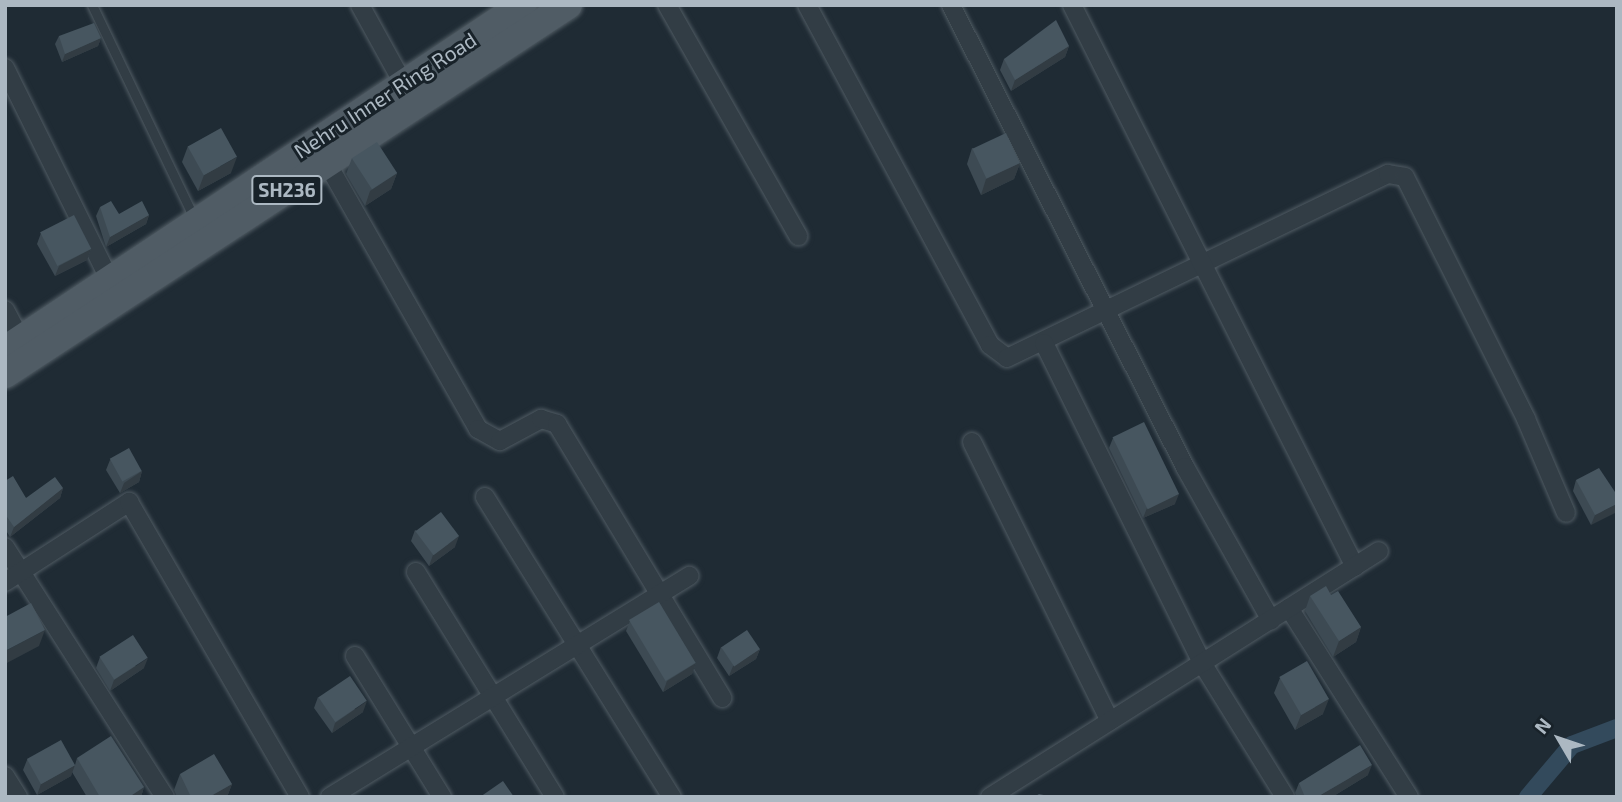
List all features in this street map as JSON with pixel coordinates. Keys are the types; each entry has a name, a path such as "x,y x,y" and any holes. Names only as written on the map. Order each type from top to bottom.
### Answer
{"main road":[{"name":"Nehru Inner Ring Road","path":"13,345 522,5"},
{"name":"SH236","path":"5,374 568,5"}],"street":[{"path":"360,5 403,83"},
{"path":"667,5 798,236"},
{"path":"807,5 990,345 1007,358 1204,266 1388,174 1405,177 1526,419 1566,513"},
{"path":"951,5 1110,311 1185,467 1271,620"},
{"path":"1072,5 1355,567"},
{"path":"5,68 110,280"},
{"path":"327,163 478,429 500,441 541,419 557,424 722,698"},
{"path":"5,310 13,345"},
{"path":"1044,343 1202,663 1285,797"},
{"path":"972,442 1110,721"},
{"path":"485,497 574,648 672,797"},
{"path":"5,582 129,502 300,797"},
{"path":"5,547 165,797"},
{"path":"990,797 1380,551"},
{"path":"416,572 555,797"},
{"path":"330,797 690,576"},
{"path":"1289,608 1409,797"},
{"path":"355,656 442,797"},
{"path":"5,776 18,797"}],"lane":[{"path":"92,5 195,221"}],"building":[{"path":"1056,20 1069,46 1015,80 1004,59"},
{"path":"94,23 101,38 65,54 59,36"},
{"path":"221,128 237,157 204,175 188,146"},
{"path":"1006,133 1020,163 986,179 972,149"},
{"path":"377,142 397,173 372,189 352,158"},
{"path":"111,201 119,214 142,201 149,215 110,237 100,207"},
{"path":"74,215 91,249 57,266 40,232"},
{"path":"1144,422 1179,494 1148,509 1113,437"},
{"path":"129,448 142,471 122,481 110,459"},
{"path":"1599,468 1617,495 1617,504 1595,515 1576,480"},
{"path":"13,476 26,498 55,477 63,488 14,527 5,514 5,481"},
{"path":"441,512 459,536 433,555 415,531"},
{"path":"1326,586 1331,595 1338,591 1361,627 1339,641 1310,596"},
{"path":"659,602 696,663 666,681 629,620"},
{"path":"31,603 45,630 5,651 5,617"},
{"path":"747,630 760,649 734,666 721,647"},
{"path":"133,635 148,658 114,679 99,657"},
{"path":"1307,661 1329,699 1301,715 1279,677"},
{"path":"350,676 367,701 335,722 318,697"},
{"path":"111,736 144,787 129,797 100,797 77,758"},
{"path":"61,740 75,765 41,784 27,759"},
{"path":"1360,745 1372,765 1317,797 1305,797 1299,783"},
{"path":"214,754 232,784 209,797 191,797 180,774"},
{"path":"503,781 514,797 480,797"}],"waterway":[{"path":"1528,797 1572,745 1617,728"}]}
